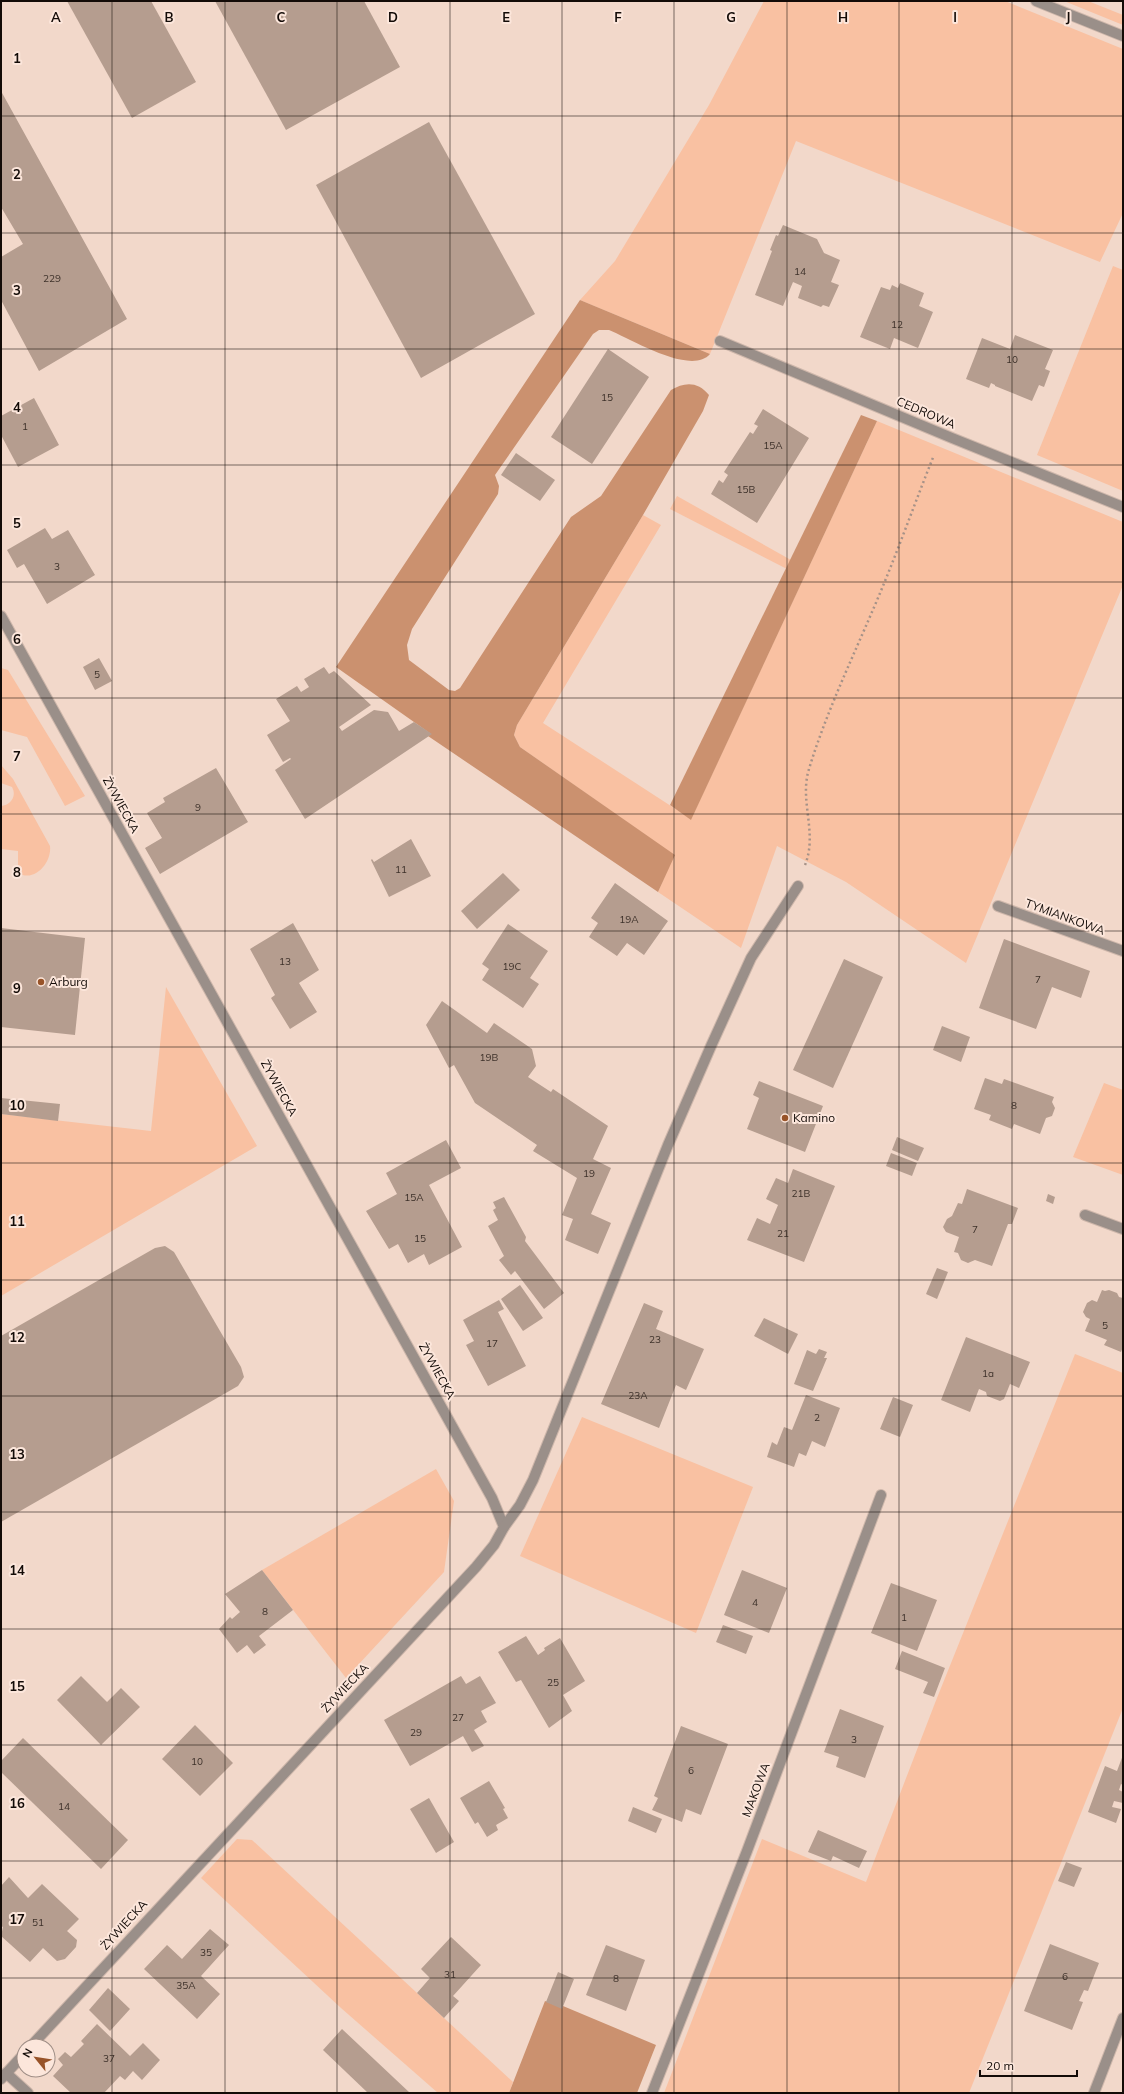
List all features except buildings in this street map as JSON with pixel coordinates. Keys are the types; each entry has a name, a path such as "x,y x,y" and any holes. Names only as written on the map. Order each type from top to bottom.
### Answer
{"street":[{"path":"1036,1 1123,36"},
{"name":"CEDROWA","path":"720,341 942,434 1123,507"},
{"name":"ŻYWIECKA","path":"1,616 6,635 492,1498 504,1527 494,1544 476,1567 38,2038"},
{"path":"504,1527 520,1505 533,1480 668,1145 751,958 798,886"},
{"name":"TYMIANKOWA","path":"998,906 1123,952"},
{"path":"1085,1215 1123,1229"},
{"name":"MAKOWA","path":"652,2093 747,1850 881,1495"},
{"path":"1094,2093 1123,2018"},
{"path":"16,2063 4,2076 28,2093"}],"path":[{"path":"798,886 810,852 810,822 806,786 809,769 839,689 879,595 942,434"}],"shaded area":[{"path":"764,1 1005,1 1123,49 1123,213 1100,262 796,141 710,354 580,300 615,261 709,105"},
{"path":"1064,1 1088,1 1123,15 1123,25"},
{"path":"1113,266 1123,270 1123,491 1037,455"},
{"path":"580,300 710,354 701,360 689,361 661,354 609,330 599,330 593,334 495,475 499,486 498,494 412,629 407,645 409,660 449,690 455,691 460,688 571,517 601,496 671,390 681,385 691,384 705,390 709,395 703,411 643,515 517,725 514,735 520,747 675,855 658,892 428,736 431,734 336,667"},
{"path":"861,415 877,421 691,820 670,805"},
{"path":"877,421 1123,522 1123,585 966,963 846,882 777,846 741,948 658,892 674,855 520,747 514,735 517,725 643,515 661,525 543,723 691,819"},
{"path":"677,496 791,560 787,569 670,509"},
{"path":"1,668 8,670 85,796 65,806 27,737 1,730"},
{"path":"1,765 13,779 50,846 50,852 45,864 36,873 30,875 18,873 18,851 1,849 1,806 8,804 12,800 14,794 12,787 1,783"},
{"path":"166,987 257,1146 1,1296 1,1114 151,1131"},
{"path":"1104,1083 1123,1090 1123,1175 1073,1157"},
{"path":"1075,1354 1123,1373 1123,1708 969,2093 664,2093 762,1839 866,1882 935,1703"},
{"path":"582,1417 753,1487 696,1633 520,1556"},
{"path":"436,1469 454,1501 444,1572 346,1678 262,1570"},
{"path":"237,1839 252,1840 513,2082 509,2093 438,2093 341,2008 201,1878"},
{"path":"545,2001 562,2008 563,2006 656,2045 637,2093 509,2093"}],"place":[{"name":"Arburg","path":"41,982"},
{"name":"Kamino","path":"785,1118"}]}
